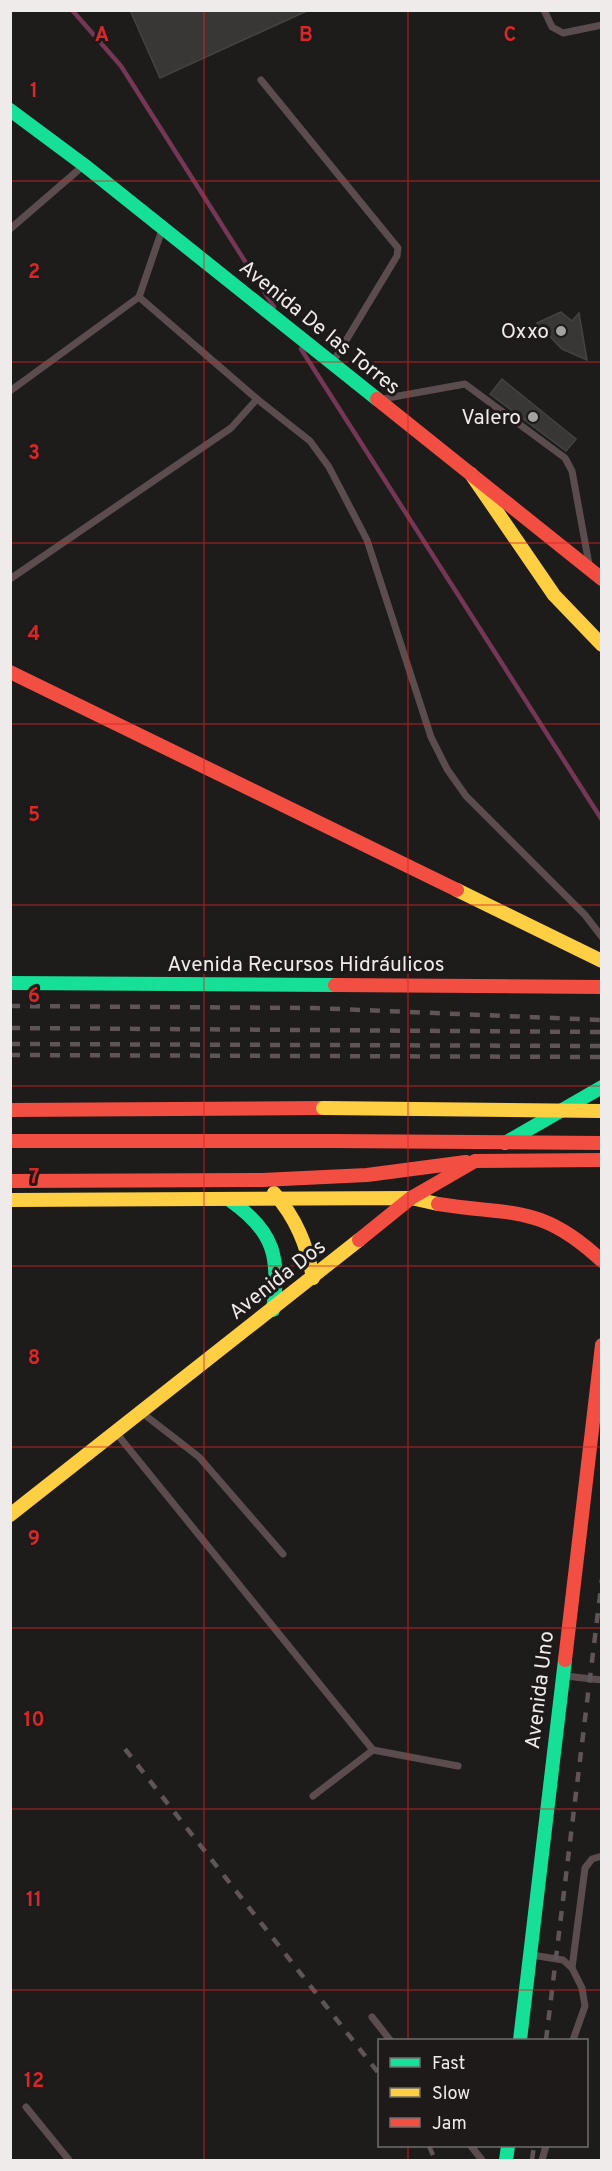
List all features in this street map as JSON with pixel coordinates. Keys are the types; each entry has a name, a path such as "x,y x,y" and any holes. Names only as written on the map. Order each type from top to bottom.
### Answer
{"main road":[{"name":"Avenida De las Torres","path":"10,110 84,165 602,579"},
{"path":"471,474 554,595 602,645"},
{"path":"10,672 602,961"},
{"name":"Avenida Recursos Hidráulicos","path":"10,983 602,987"},
{"path":"10,1181 262,1180 367,1175 475,1161 602,1087"},
{"path":"10,1110 323,1108 602,1111"},
{"path":"10,1141 602,1143"},
{"name":"Avenida Dos","path":"10,1515 115,1431 273,1311 411,1198 475,1161 602,1160"},
{"path":"262,1180 289,1208 301,1231 313,1278"},
{"path":"10,1200 231,1201 279,1198 411,1198 440,1206 526,1212 553,1221 586,1244 602,1261"},
{"path":"231,1201 247,1211 265,1229 274,1248 278,1267 273,1311"},
{"name":"Avenida Uno","path":"520,2039 602,1345"}],"lane":[{"path":"544,10 552,27 563,33 602,26"},
{"path":"261,80 398,248 397,256 329,362"},
{"path":"10,229 84,165"},
{"path":"10,391 139,297 162,227"},
{"path":"139,297 257,399 310,441 329,467 367,540 431,737 447,769 466,796 585,915 602,937"},
{"path":"377,400 465,384 565,458 573,471 590,569"},
{"path":"10,579 231,428 257,399"},
{"path":"140,1412 199,1457 283,1554"},
{"path":"115,1431 373,1750 458,1766"},
{"path":"562,1676 602,1680"},
{"path":"313,1796 373,1750"},
{"path":"572,1968 585,1868 592,1859 602,1856"},
{"path":"530,1955 563,1960 572,1968 582,1988 585,2006 573,2039"},
{"path":"372,2017 389,2039"},
{"path":"26,2107 69,2160"},
{"path":"472,2147 482,2160"}],"building":[{"path":"130,10 309,10 160,78"},
{"path":"561,312 572,321 579,313 587,360 562,349 537,323"},
{"name":"Valero","path":"502,379 576,439 566,451 490,394"}],"waterway":[{"path":"72,10 121,66 274,307"},
{"path":"301,349 602,820"}],"railway":[{"path":"10,1006 314,1008 602,1020"},
{"path":"10,1028 602,1032"},
{"path":"10,1044 602,1046"},
{"path":"10,1055 602,1057"},
{"path":"546,2039 602,1579"},
{"path":"125,1749 378,2072"},
{"path":"429,2147 435,2160"},
{"path":"532,2160 534,2147"}],"traffic: fast":[{"path":"10,110 84,165 377,399"},
{"path":"10,983 335,985"},
{"path":"505,1143 602,1087"},
{"path":"231,1201 257,1224 271,1248 276,1275 273,1310"},
{"path":"520,2039 565,1660"},
{"path":"506,2160 508,2147"}],"traffic: slow":[{"path":"471,474 554,595 602,645"},
{"path":"457,890 602,961"},
{"path":"323,1108 602,1111"},
{"path":"274,1193 289,1212 300,1232 313,1278"},
{"path":"10,1200 411,1198 438,1204"},
{"path":"10,1515 359,1240"}],"traffic: jam":[{"path":"377,399 602,579"},
{"path":"10,672 457,890"},
{"path":"335,985 602,987"},
{"path":"10,1110 323,1108"},
{"path":"10,1141 334,1141"},
{"path":"334,1141 602,1143"},
{"path":"359,1240 411,1198 475,1161 602,1160"},
{"path":"10,1181 262,1180 367,1175 466,1162"},
{"path":"438,1204 507,1212 543,1221 581,1243 602,1261"},
{"path":"565,1660 602,1345"}],"place":[{"name":"Oxxo","path":"561,331"},
{"name":"Valero","path":"533,417"}]}
